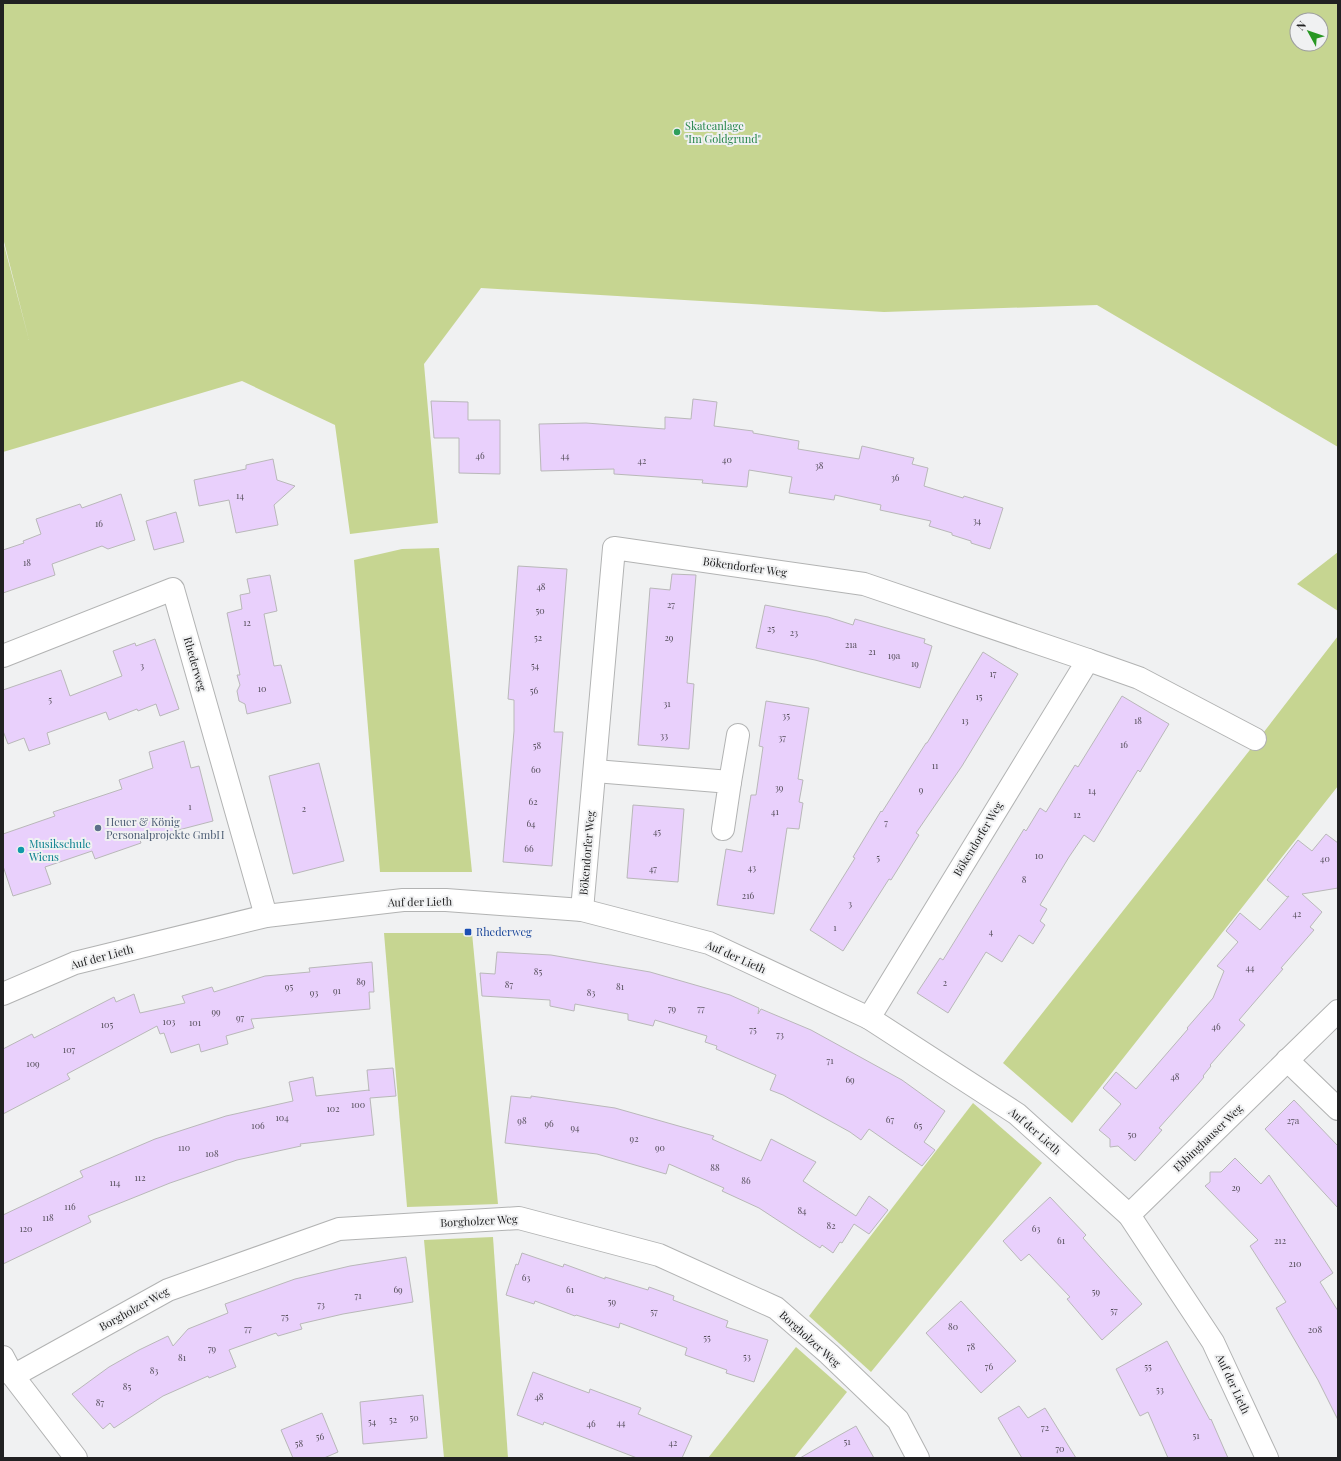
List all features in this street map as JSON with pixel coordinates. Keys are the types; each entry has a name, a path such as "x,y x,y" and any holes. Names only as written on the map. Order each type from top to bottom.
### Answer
{"street":[{"name":"Bökendorfer Weg","path":"582,910 614,548 864,584 1138,678 1255,739"},
{"name":"Rhederweg","path":"3,656 173,589 266,916"},
{"name":"Bökendorfer Weg","path":"869,1018 1088,660"},
{"path":"723,829 738,735"},
{"path":"595,771 730,782"},
{"name":"Auf der Lieth","path":"3,994 75,963 266,916 403,900 446,900 582,910 709,943 869,1018 1017,1114 1129,1215 1213,1342 1267,1458"},
{"name":"Ebbinghauser Weg","path":"1129,1215 1338,1011"},
{"path":"1287,1060 1338,1109"},
{"name":"Borgholzer Weg","path":"13,1376 168,1290 339,1229 519,1218 659,1255 776,1308 828,1354 898,1420 918,1458"},
{"path":"3,1357 13,1376 76,1458"}],"green space":[{"path":"3,3 1338,3 1338,447 1097,305 884,312 481,288 424,364 438,523 350,534 335,425 242,381 3,452 3,241 29,340 3,238"},
{"path":"439,548 472,872 380,872 354,560 402,549"},
{"path":"1338,552 1338,611 1297,584"},
{"path":"1338,636 1338,786 1072,1123 1003,1063"},
{"path":"384,933 472,933 498,1204 407,1207"},
{"path":"973,1103 1042,1163 871,1372 809,1316"},
{"path":"493,1237 508,1458 444,1458 424,1240"},
{"path":"796,1347 847,1392 794,1458 708,1458"}],"building":[{"path":"693,399 717,402 714,426 753,431 753,433 799,441 798,449 859,459 862,446 914,458 912,464 928,468 924,486 1003,508 990,549 952,535 952,533 929,526 931,521 880,510 881,505 835,495 834,500 789,493 792,477 749,470 747,487 702,483 703,480 614,474 614,469 541,471 539,424 586,423 665,429 665,417 691,419"},
{"path":"431,401 468,402 468,420 500,420 500,474 459,473 459,438 434,438"},
{"path":"273,459 277,480 295,486 274,505 278,525 236,533 229,500 199,506 194,480 246,469 246,465"},
{"path":"121,494 135,540 108,549 102,546 52,564 55,575 3,593 3,550 24,543 23,541 41,534 36,519 80,504 82,508"},
{"path":"176,512 184,542 154,550 146,521"},
{"path":"518,566 567,569 554,732 563,732 552,866 503,862 514,731 514,700 508,699"},
{"path":"672,574 696,575 687,683 694,684 689,749 638,745 650,588 670,590"},
{"path":"270,575 277,611 264,614 274,666 281,665 291,703 247,714 245,704 239,701 237,691 240,685 237,675 240,675 227,613 242,609 240,595 250,593 247,579"},
{"path":"765,605 828,617 853,625 855,619 925,639 924,643 932,646 920,688 815,660 756,648"},
{"path":"155,639 179,709 160,716 156,704 138,711 137,709 109,720 106,712 47,733 50,744 29,751 24,738 8,744 3,731 3,690 61,670 70,696 122,676 113,651 135,643 136,646"},
{"path":"983,652 1018,674 962,766 916,833 919,835 891,880 889,879 843,951 810,930 855,858 853,857 881,811 882,812 927,743"},
{"path":"1122,696 1169,724 1140,772 1138,770 1094,842 1084,835 1069,857 1040,905 1047,909 1040,921 1045,925 1033,944 1019,935 1002,962 986,952 948,1013 917,993 940,958 943,960 1024,829 1026,831 1040,808 1046,812 1075,765 1078,767"},
{"path":"766,701 809,708 798,779 803,780 799,802 803,803 799,829 787,828 774,914 717,905 726,849 742,852 751,795 756,795 763,747 759,746"},
{"path":"184,741 191,768 199,766 213,821 140,840 141,843 95,859 92,851 45,867 51,884 13,896 3,866 3,834 55,816 53,812 122,789 119,780 153,768 149,752"},
{"path":"319,763 344,861 293,874 269,776"},
{"path":"633,805 684,809 678,882 627,878"},
{"path":"1326,834 1338,843 1338,888 1302,894 1322,912 1310,927 1314,930 1239,1020 1245,1025 1210,1065 1211,1066 1199,1083 1159,1128 1162,1130 1135,1161 1118,1146 1110,1147 1110,1139 1099,1130 1121,1104 1103,1088 1116,1072 1136,1089 1213,998 1224,971 1217,966 1238,942 1226,931 1240,913 1260,930 1289,896 1287,897 1267,880 1298,840 1312,851"},
{"path":"497,952 551,955 650,972 730,995 759,1008 758,1014 761,1009 811,1030 902,1080 945,1111 924,1142 935,1150 922,1166 869,1129 861,1140 850,1132 783,1095 770,1090 776,1075 716,1049 717,1046 705,1042 707,1036 655,1020 653,1026 628,1020 628,1014 575,1004 574,1011 550,1006 550,1000 482,996 480,973 495,974"},
{"path":"372,962 374,992 369,992 370,1009 251,1019 254,1028 226,1036 228,1044 201,1052 199,1044 171,1053 164,1033 160,1034 157,1026 67,1074 70,1079 3,1114 3,1049 32,1034 34,1038 114,997 116,1002 134,994 140,1013 185,1003 182,996 212,987 214,992 265,976 310,972 309,968"},
{"path":"393,1068 396,1096 370,1098 374,1135 300,1144 301,1146 237,1160 170,1183 88,1216 91,1222 3,1264 3,1215 83,1177 80,1171 155,1139 226,1116 293,1101 289,1082 313,1077 316,1096 369,1090 367,1070"},
{"path":"511,1096 531,1098 531,1096 615,1108 714,1136 712,1139 761,1161 771,1139 816,1162 803,1181 856,1216 869,1196 888,1210 869,1234 854,1224 842,1243 840,1242 833,1253 822,1245 820,1248 759,1208 722,1191 724,1188 669,1164 666,1174 597,1154 505,1143"},
{"path":"1294,1100 1338,1146 1338,1208 1265,1129"},
{"path":"1235,1158 1261,1184 1269,1175 1333,1273 1320,1282 1338,1311 1338,1420 1318,1380 1276,1308 1286,1302 1250,1246 1258,1240 1205,1186 1210,1182 1210,1172 1221,1172"},
{"path":"1050,1197 1086,1235 1083,1238 1142,1304 1102,1340 1067,1299 1070,1297 1029,1254 1021,1261 1003,1241"},
{"path":"522,1253 563,1267 564,1264 605,1279 605,1277 648,1290 649,1287 674,1296 673,1300 728,1321 726,1327 768,1340 754,1382 726,1373 727,1370 685,1355 687,1348 620,1323 619,1328 576,1315 575,1316 535,1301 534,1304 506,1295 516,1264 518,1265"},
{"path":"406,1257 413,1302 343,1314 300,1324 302,1329 278,1336 276,1333 229,1350 236,1367 209,1378 208,1376 163,1396 114,1428 110,1423 103,1429 72,1394 109,1367 168,1336 173,1346 188,1329 228,1313 225,1304 295,1279 350,1266"},
{"path":"961,1301 1016,1361 981,1393 926,1333"},
{"path":"1167,1341 1210,1420 1211,1419 1228,1458 1168,1458 1148,1412 1140,1416 1116,1369"},
{"path":"533,1372 589,1393 590,1389 641,1408 638,1414 692,1436 682,1458 637,1458 544,1422 543,1425 517,1415"},
{"path":"423,1395 427,1438 363,1444 360,1402"},
{"path":"1019,1406 1028,1418 1045,1408 1076,1458 1022,1458 998,1418"},
{"path":"322,1413 338,1452 324,1458 293,1458 281,1430"},
{"path":"856,1426 874,1458 800,1458 838,1436"}],"place":[{"name":"Skateanlage \"Im Goldgrund\"","path":"677,132"},
{"name":"Heuer & König Personalprojekte GmbH","path":"98,828"},
{"name":"Musikschule Wiens","path":"21,850"},
{"name":"Rhederweg","path":"468,932"}]}
